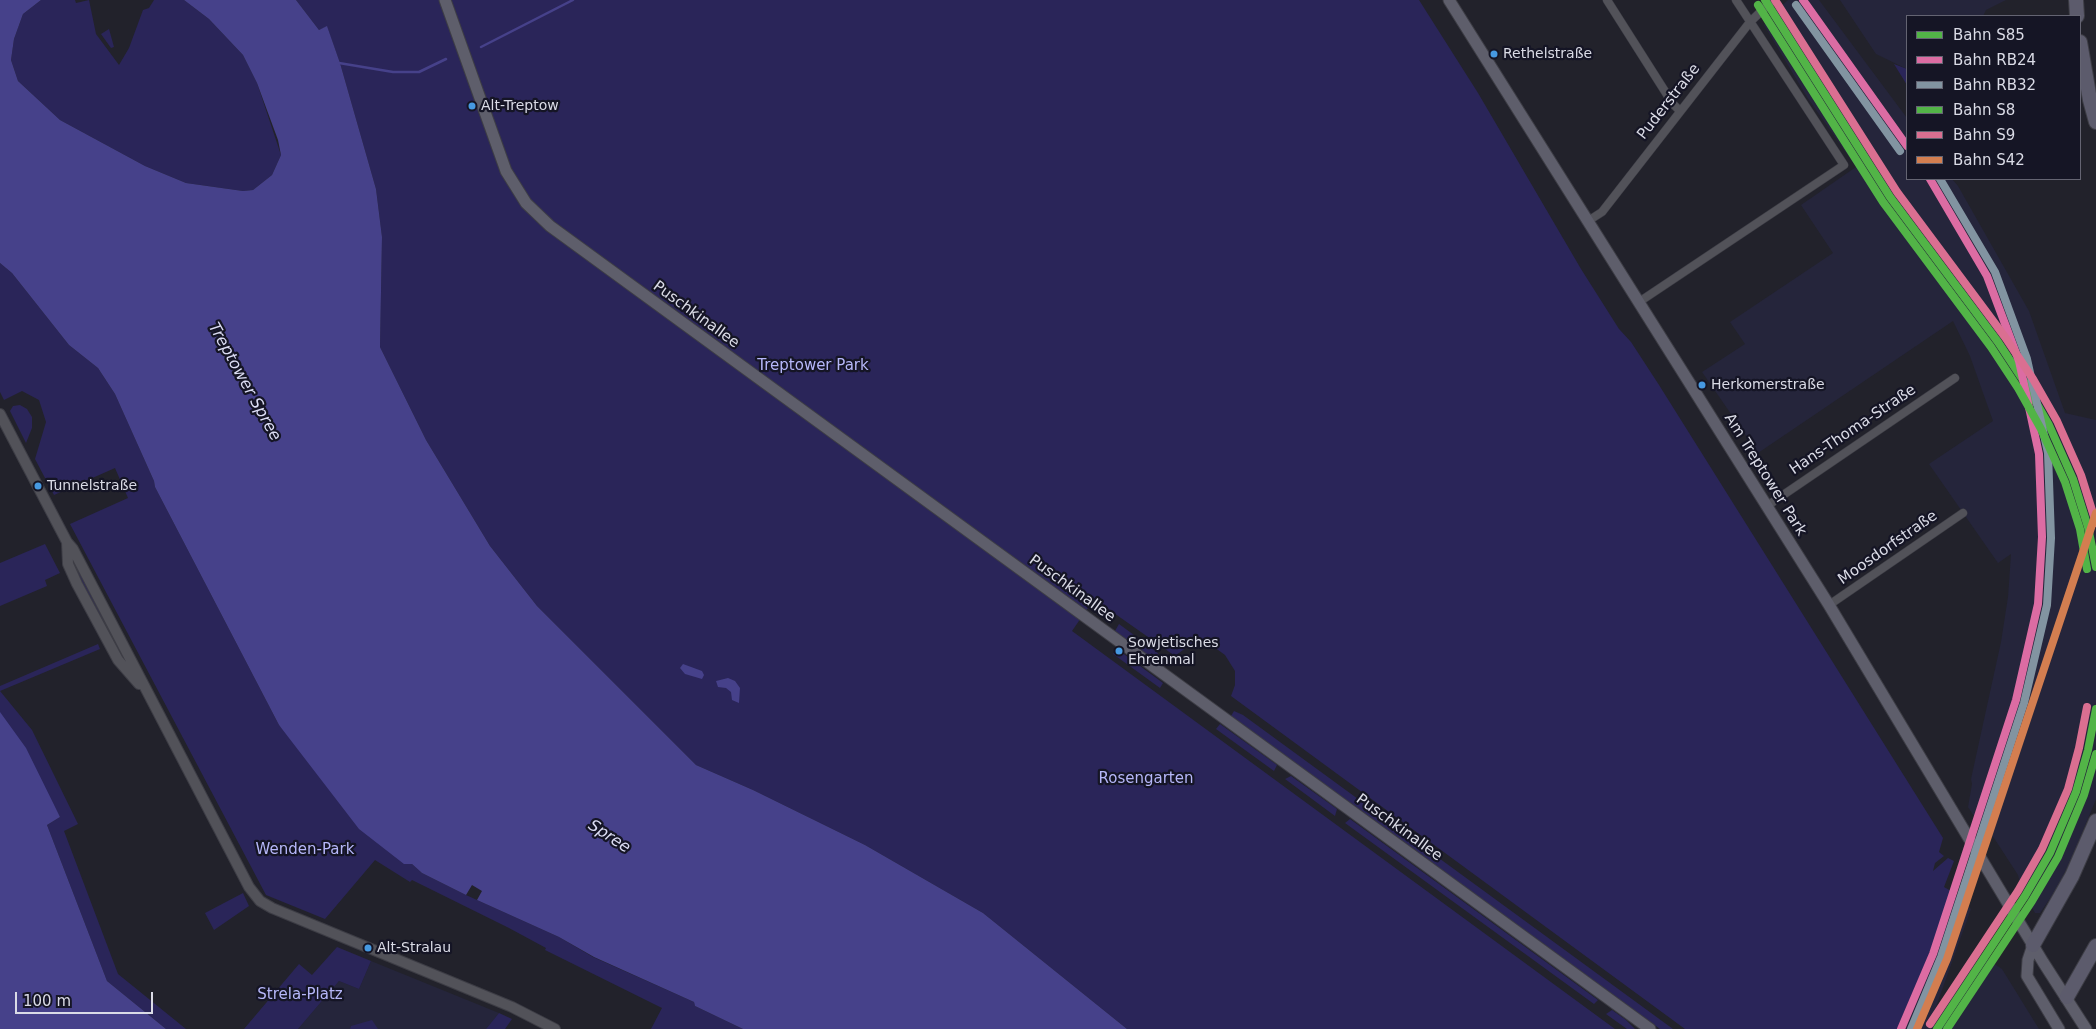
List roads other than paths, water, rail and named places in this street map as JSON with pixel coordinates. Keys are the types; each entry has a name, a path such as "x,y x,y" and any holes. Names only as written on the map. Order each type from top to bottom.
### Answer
{"highway":[{"path":"2076,0 2077,15"},
{"path":"2081,48 2090,100 2096,122"},
{"path":"2033,945 2072,876 2096,821"},
{"path":"2067,997 2096,946"}],"main road":[{"name":"Puschkinallee","path":"444,0 506,171 526,203 550,226 1650,1029"},
{"name":"Am Treptower Park","path":"1449,0 1829,605 2033,945 2086,1029"},
{"path":"2033,945 2028,960 2027,976 2059,1029"}],"street":[{"path":"1607,0 1672,104 1680,110"},
{"path":"1639,302 1844,165 1736,0"},
{"name":"Puderstraße","path":"1588,221 1602,212 1750,22 1773,0"},
{"name":"Hans-Thoma-Straße","path":"1766,506 1955,378"},
{"path":"0,414 67,542 70,570 118,660 146,690 249,887 260,901 272,908 512,1007 555,1029"},
{"name":"Moosdorfstraße","path":"1829,605 1963,513"}],"water":[{"path":"0,0 41,0 23,14 14,39 11,60 18,81 60,120 145,166 186,183 243,191 253,190 272,175 281,155 278,140 257,83 243,55 209,19 184,0 296,0 319,30 327,26 340,63 376,189 382,237 380,347 426,440 490,546 537,606 696,765 753,790 865,845 983,913 1127,1029 743,1029 695,1006 694,1002 594,957 559,937 477,900 482,891 472,885 466,895 422,873 412,864 404,864 359,829 279,725 155,487 115,394 98,368 69,345 12,273 0,263"},
{"path":"683,664 702,671 704,675 702,679 685,674 680,668"},
{"path":"728,678 735,681 740,688 739,703 732,700 731,692 726,688 718,687 716,681"},
{"path":"0,712 26,748 60,817 47,825 107,981 166,1029 0,1029"}],"waterway":[{"path":"481,47 573,0"},
{"path":"339,63 393,72 419,72 446,59"}],"rail line":[{"name":"S85","path":"1765,0 1890,197 1998,342 2025,383 2049,425 2073,479 2088,527 2096,567"},
{"name":"S9","path":"1775,0 1897,192 2005,337 2033,379 2057,421 2081,475 2096,523"},
{"name":"RB24","path":"1803,0 1906,145"},
{"name":"S8","path":"1758,5 1883,202 1991,347 2018,388 2041,429 2065,482 2080,529 2087,569"},
{"name":"RB32","path":"1796,5 1900,151"},
{"name":"RB24","path":"1901,1029 1933,954 2016,700 2038,604 2042,537 2039,454 2019,361 1987,276 1931,180"},
{"name":"RB32","path":"1911,1029 1941,957 2024,703 2047,605 2051,538 2048,453 2027,359 1995,272 1941,180"},
{"name":"S42","path":"1917,1029 1947,959 2096,513"},
{"name":"S9","path":"1930,1024 2018,891 2042,849 2068,789 2087,707"},
{"name":"S85","path":"1937,1029 2025,896 2050,853 2076,792 2088,750 2096,709"},
{"name":"S8","path":"1947,1029 2032,901 2058,857 2084,795 2096,754"}],"place":[{"name":"Rethelstraße","path":"1494,54"},
{"name":"Alt-Treptow","path":"472,106"},
{"name":"Herkomerstraße","path":"1702,385"},
{"name":"Tunnelstraße","path":"38,486"},
{"name":"Sowjetisches Ehrenmal","path":"1119,651"},
{"name":"Alt-Stralau","path":"368,948"}],"park label":[{"name":"Treptower Park","path":"813,366"},
{"name":"Rosengarten","path":"1146,779"},
{"name":"Wenden-Park","path":"305,850"},
{"name":"Strela-Platz","path":"300,995"}],"water label":[{"name":"Treptower Spree","path":"244,382"},
{"name":"Spree","path":"609,837"}]}
